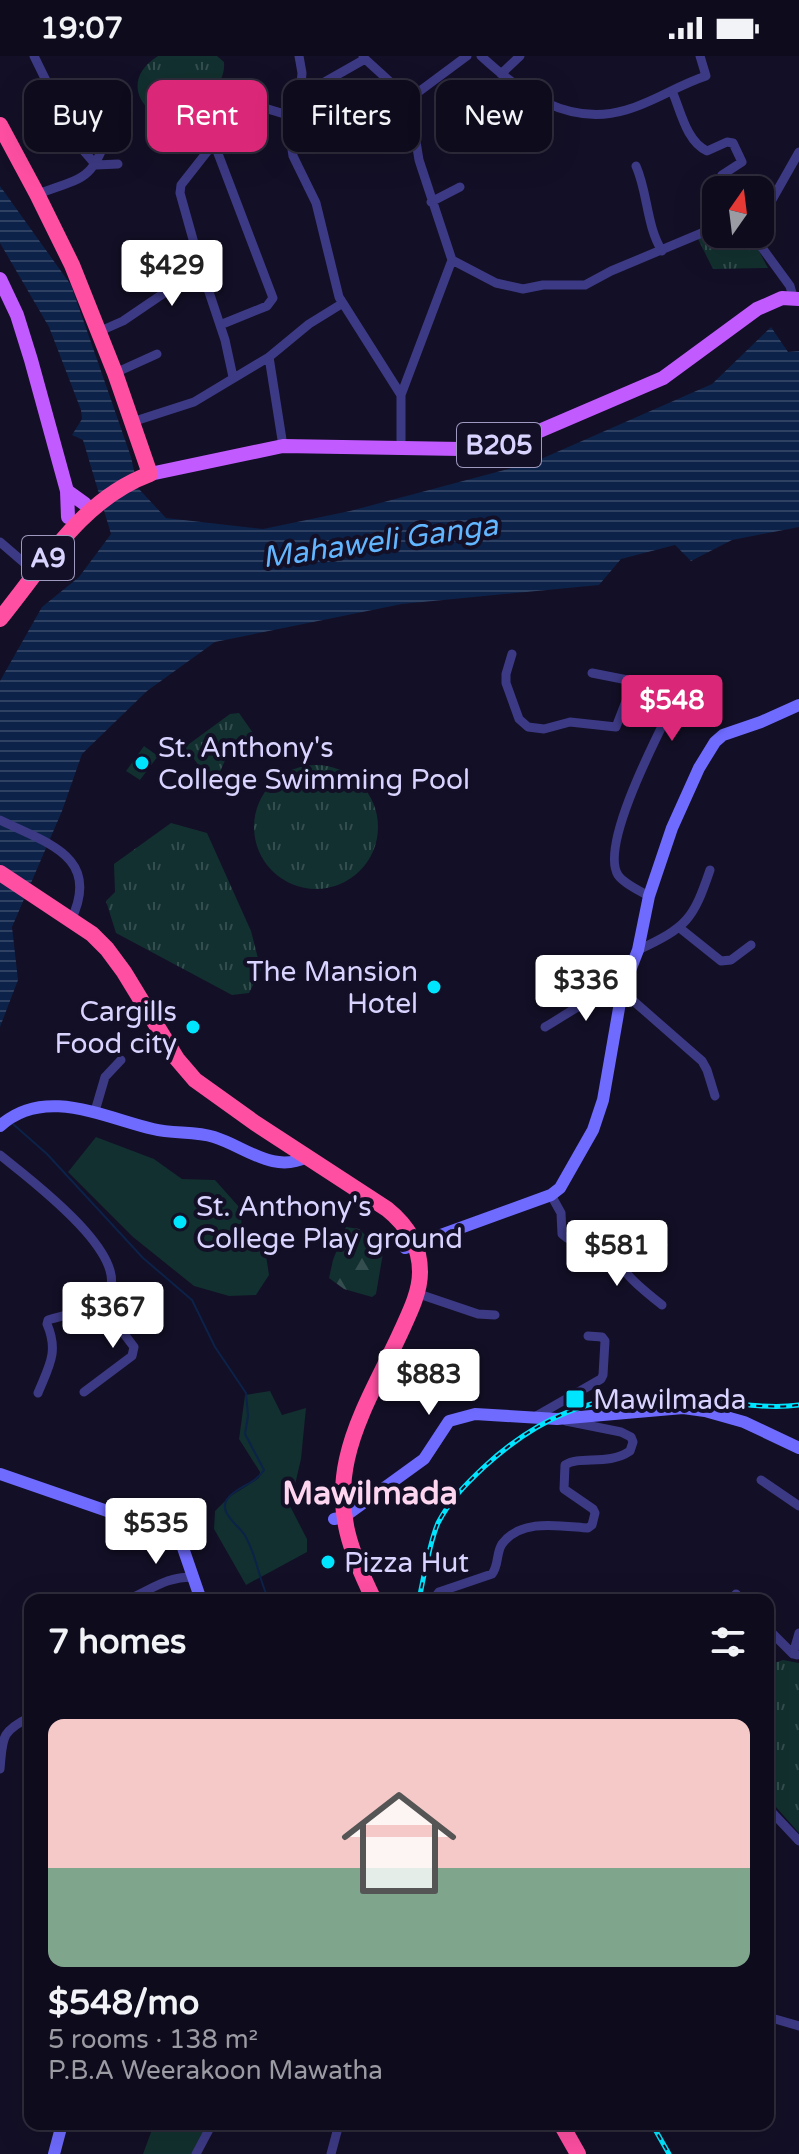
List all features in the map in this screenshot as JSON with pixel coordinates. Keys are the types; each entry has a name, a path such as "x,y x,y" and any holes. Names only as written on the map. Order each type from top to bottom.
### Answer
{"highway":[{"path":"0,125 72,265 115,373 148,468"},
{"name":"A9","path":"0,604 88,507 148,468"},
{"name":"A9","path":"0,619 33,570"},
{"path":"0,873 62,918 104,959 161,1055 181,1080 209,1104 301,1160 383,1219 410,1246 420,1269 416,1293 349,1449 339,1518 356,1565 371,1594"},
{"path":"0,885 62,918"},
{"path":"360,1594 340,1550 339,1518 333,1486 335,1463 346,1427 406,1294 410,1278 410,1246"},
{"path":"564,2130 578,2154"},
{"path":"576,2130 590,2154"}],"main road":[{"path":"0,279 22,331 67,491 88,507"},
{"name":"B205","path":"148,468 283,446 461,449 509,444 663,378 757,309 782,298 796,298"}],"street":[{"path":"34,56 76,142 96,165"},
{"path":"299,56 301,80"},
{"path":"420,91 467,56"},
{"path":"481,56 501,74 553,106 572,114 593,116 626,110 707,75 700,56"},
{"path":"501,74 520,56"},
{"path":"326,80 364,57 389,80"},
{"path":"672,91 692,140 699,147 707,151 727,142 733,143 742,162 722,176"},
{"path":"37,194 83,178 96,165 101,152"},
{"path":"207,152 181,185 180,193 233,377"},
{"path":"217,152 273,298 267,306 220,325"},
{"path":"293,152 316,203 339,297 401,395"},
{"path":"401,448 401,395 452,260 431,202 418,152"},
{"path":"774,196 799,152"},
{"path":"96,165 118,164"},
{"path":"636,166 662,251"},
{"path":"431,202 460,187"},
{"path":"452,260 496,283 530,289 543,285 585,285 702,233"},
{"path":"763,248 796,298"},
{"path":"98,332 123,321 201,268"},
{"path":"132,422 194,402 269,357 309,324 343,303"},
{"path":"115,373 157,354"},
{"path":"269,357 283,446"},
{"path":"0,542 33,570"},
{"path":"512,654 506,683 519,719 528,727 544,729 570,722 616,727 633,683"},
{"path":"592,673 668,688 675,700 618,827 614,861 619,876 649,896"},
{"path":"410,1246 551,1195 560,1188 593,1130 603,1100 622,991 638,950 649,896 672,828 699,768 723,735 799,705"},
{"path":"0,820 63,851 75,862 80,900 62,918"},
{"path":"638,950 681,929 697,907 710,870"},
{"path":"681,929 721,961 731,960 751,945"},
{"path":"545,1027 598,997 622,991"},
{"path":"622,991 702,1061 715,1096"},
{"path":"95,1111 105,1077 121,1060"},
{"path":"0,1126 15,1113 43,1107 95,1111 156,1130 213,1137 276,1164 301,1160"},
{"path":"0,1155 61,1205 103,1253 109,1266 110,1286 100,1302 48,1320 54,1353 38,1393"},
{"path":"551,1195 561,1213 562,1234 567,1238 663,1245"},
{"path":"609,1243 617,1262 631,1280 662,1305"},
{"path":"416,1293 478,1314 495,1315"},
{"path":"84,1392 132,1356 134,1347 100,1302"},
{"path":"532,1418 601,1379 605,1341 602,1337 588,1336"},
{"path":"339,1518 424,1459 449,1421 475,1414 557,1419 683,1408 744,1422 799,1448"},
{"path":"438,1594 492,1574 496,1570 500,1546 515,1530 549,1526 588,1528 592,1525 593,1509 565,1493 565,1465 570,1461 606,1461 625,1455 633,1442 631,1437 621,1432 557,1419"},
{"path":"0,1474 162,1530 182,1545 199,1594"},
{"path":"761,1480 799,1506"},
{"path":"138,1594 163,1581 180,1576 194,1577"},
{"path":"796,1655 799,1633"},
{"path":"774,1635 796,1655"},
{"path":"0,1769 3,1740 10,1727 24,1720"},
{"path":"774,1814 799,1841"},
{"path":"774,2019 799,2026"},
{"path":"54,2154 60,2130"},
{"path":"196,2154 209,2130"},
{"path":"331,2154 337,2130"}],"green space":[{"path":"158,56 217,56 224,62 220,80 147,80 147,107 138,87 146,66"},
{"path":"702,233 702,247 696,235"},
{"path":"702,248 757,248 768,268 713,269"},
{"path":"239,713 260,743 236,758 227,756 219,774 209,779 185,747 230,714"},
{"name":"St. Anthony's College Swimming Pool","path":"144,746 158,756 140,780 126,771"},
{"path":"316,765 340,770 360,783 373,803 378,827 373,851 360,871 340,884 316,889 292,884 272,871 259,851 254,827 259,803 272,783 292,770"},
{"path":"171,823 207,833 251,931 261,970 249,993 232,995 116,933 106,901 115,892 114,864"},
{"name":"St. Anthony's College Play ground","path":"96,1137 154,1159 182,1179 215,1180 240,1208 243,1238 266,1255 269,1275 256,1295 229,1296 194,1286 133,1237 68,1172"},
{"path":"346,1227 359,1229 383,1253 376,1294 372,1297 344,1289 329,1278"},
{"path":"270,1391 282,1415 306,1408 301,1459 290,1506 307,1539 307,1552 246,1585 214,1529 215,1511 229,1497 259,1478 260,1472 239,1439 245,1395"},
{"path":"783,1660 799,1663 799,1833 774,1805 774,1663"},
{"path":"152,2130 209,2130 194,2154 143,2154"}],"water":[{"name":"Mahaweli Ganga","path":"0,186 71,285 131,457 138,488 166,518 263,529 350,511 534,462 712,384 771,327 788,352 799,351 799,527 732,540 691,561 675,545 621,559 599,585 402,604 215,642 147,691 82,754 62,811 12,927 18,980 0,1027 0,681 42,607 79,577 111,534 83,440 72,435 82,419 81,410 49,327 0,243"}],"waterway":[{"path":"13,1124 47,1154 143,1258 192,1300 215,1347 246,1393 248,1416 245,1434 264,1470 229,1497 225,1507 248,1542 266,1594"}],"railway":[{"path":"420,1594 438,1523 464,1487 524,1435 567,1412 590,1404 639,1396 766,1406 799,1405"},
{"path":"655,2130 669,2154"}],"place":[{"name":"St. Anthony's College Swimming Pool","path":"142,763"},
{"name":"The Mansion Hotel","path":"434,987"},
{"name":"Cargills Food city","path":"193,1027"},
{"name":"St. Anthony's College Play ground","path":"180,1222"},
{"name":"Mawilmada","path":"575,1399"},
{"name":"Pizza Hut","path":"328,1562"}],"district":[{"name":"Mawilmada","path":"370,1493"}]}
